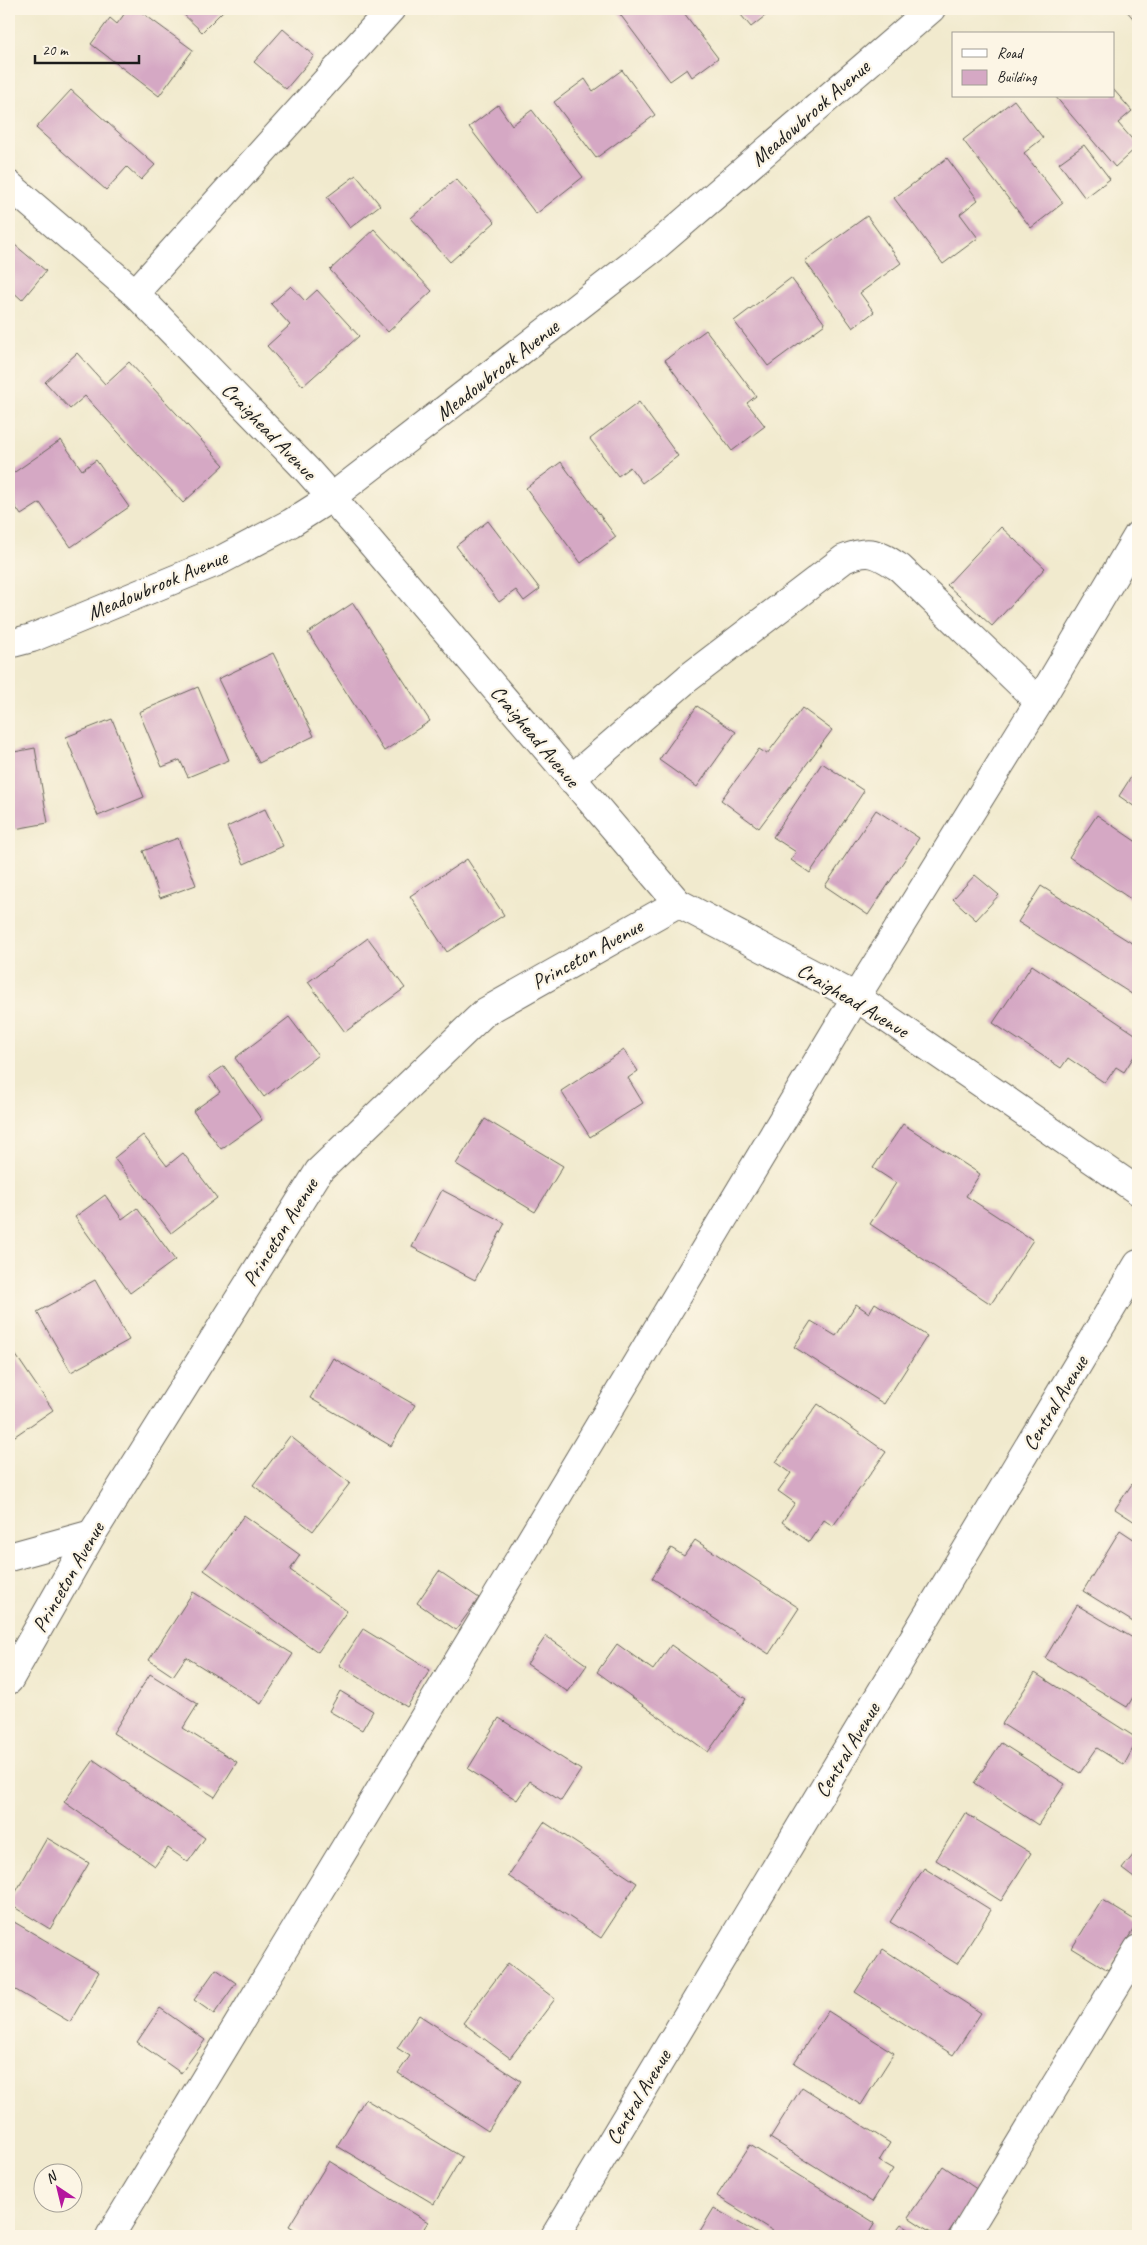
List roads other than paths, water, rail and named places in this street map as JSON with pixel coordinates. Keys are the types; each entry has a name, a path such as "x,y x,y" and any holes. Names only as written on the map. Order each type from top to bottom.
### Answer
{"street":[{"path":"135,293 391,9"},
{"name":"Meadowbrook Avenue","path":"9,644 32,638 219,561 291,523 332,497 654,248 931,9"},
{"name":"Craighead Avenue","path":"9,185 135,293 332,497 678,903 856,997 1138,1191"},
{"path":"110,2236 490,1608 856,997 1039,702 1138,536"},
{"path":"571,778 688,678 844,559 861,552 878,554 900,568 1039,702"},
{"name":"Princeton Avenue","path":"9,1680 92,1534 318,1170 484,1012 678,903"},
{"name":"Central Avenue","path":"555,2236 1138,1264"},
{"path":"9,1557 92,1534"},
{"path":"964,2236 1138,1949"}]}
